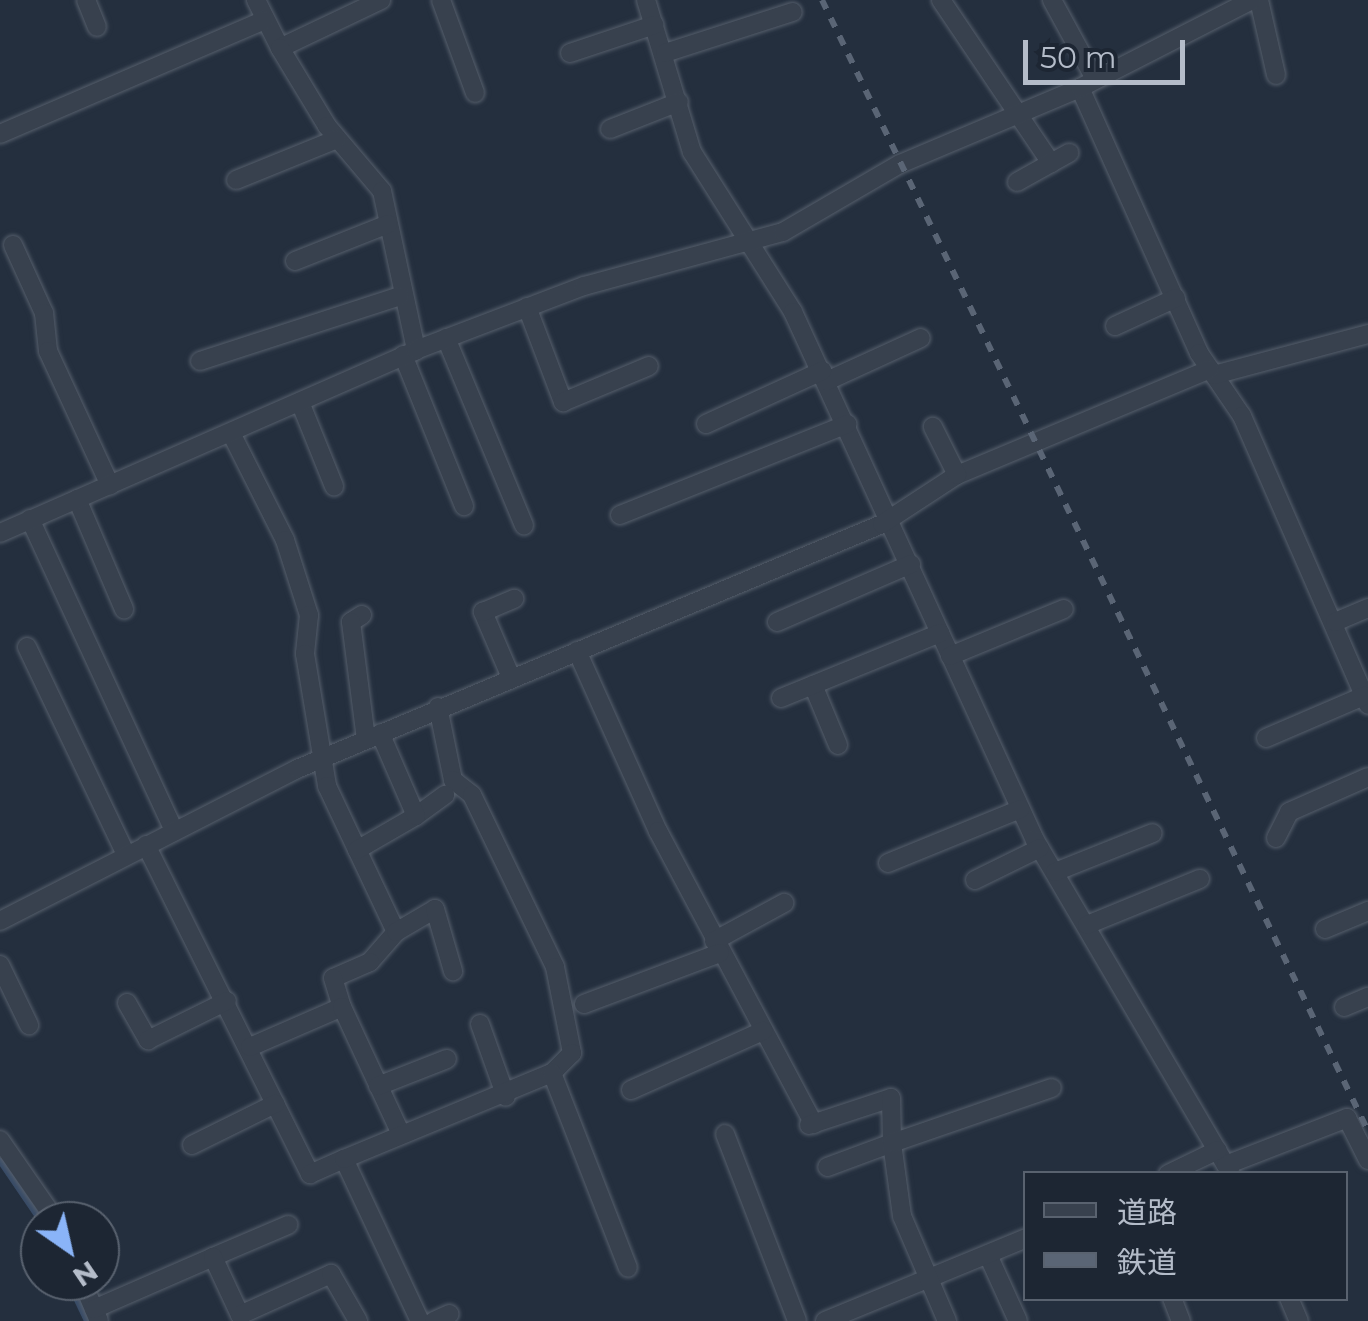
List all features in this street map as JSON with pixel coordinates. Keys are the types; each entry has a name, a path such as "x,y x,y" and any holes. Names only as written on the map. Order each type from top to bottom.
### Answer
{"street":[{"path":"86,0 97,27"},
{"path":"256,0 280,48 337,138 382,191 409,353 464,506"},
{"path":"280,48 382,0"},
{"path":"441,0 475,94"},
{"path":"646,0 692,152 749,242 824,376 891,515 950,656 1040,848 1225,1163"},
{"path":"941,0 1051,163"},
{"path":"1052,0 1176,298 1335,622 1366,701 1266,738"},
{"path":"0,533 446,338 527,307 749,242 1088,84 1255,0 1276,75"},
{"path":"665,54 793,12"},
{"path":"0,134 265,20"},
{"path":"570,53 654,25"},
{"path":"610,130 678,102"},
{"path":"236,180 337,138"},
{"path":"1017,182 1069,153"},
{"path":"294,261 388,224"},
{"path":"13,245 44,312 48,351 110,485"},
{"path":"200,361 400,296"},
{"path":"1116,326 1176,298"},
{"path":"527,307 563,402 649,366"},
{"path":"0,921 322,758 891,515 957,476 1212,372 1368,334"},
{"path":"446,338 524,525"},
{"path":"706,424 921,338"},
{"path":"300,402 334,486"},
{"path":"620,515 848,424"},
{"path":"933,427 957,476"},
{"path":"231,433 285,540 309,615 304,654 322,758 357,850 396,932"},
{"path":"77,499 124,610"},
{"path":"30,519 174,831"},
{"path":"778,622 911,564"},
{"path":"510,675 482,612 514,599"},
{"path":"1335,622 1368,608"},
{"path":"950,656 1064,609"},
{"path":"362,616 351,622 373,736 416,816"},
{"path":"781,698 940,633"},
{"path":"27,647 126,855"},
{"path":"577,651 717,947 811,1124 891,1098 892,1144 902,1216 947,1321"},
{"path":"813,686 838,745"},
{"path":"146,845 227,1000 310,1174 401,1134 506,1098 552,1073 572,1054 554,967 472,794 453,780 438,707"},
{"path":"1276,838 1289,812 1368,777"},
{"path":"357,850 445,794"},
{"path":"888,863 1020,809"},
{"path":"1054,872 1153,833"},
{"path":"975,880 1040,848"},
{"path":"1087,924 1200,879"},
{"path":"584,1004 717,947 784,904"},
{"path":"401,1134 342,1007 333,978 370,962 396,932 435,909 452,970"},
{"path":"1325,929 1368,911"},
{"path":"0,965 29,1025"},
{"path":"1344,1007 1368,996"},
{"path":"127,1003 148,1040 227,1000"},
{"path":"250,1047 342,1007"},
{"path":"480,1024 506,1098"},
{"path":"631,1090 763,1031"},
{"path":"378,1086 448,1059"},
{"path":"552,1073 628,1268"},
{"path":"827,1167 1052,1088"},
{"path":"192,1145 275,1104"},
{"path":"1184,1171 1225,1163 1347,1118 1368,1160"},
{"path":"725,1134 797,1321"},
{"path":"0,1140 42,1201"},
{"path":"344,1159 420,1321"},
{"path":"96,1315 212,1257 288,1226"},
{"path":"825,1321 926,1276 1023,1239"},
{"path":"988,1255 1018,1321"},
{"path":"212,1257 240,1315 331,1274 358,1321"}],"waterway":[{"path":"0,1161 27,1201"},
{"path":"78,1301 87,1321"}],"railway":[{"path":"822,0 1368,1131"}]}
